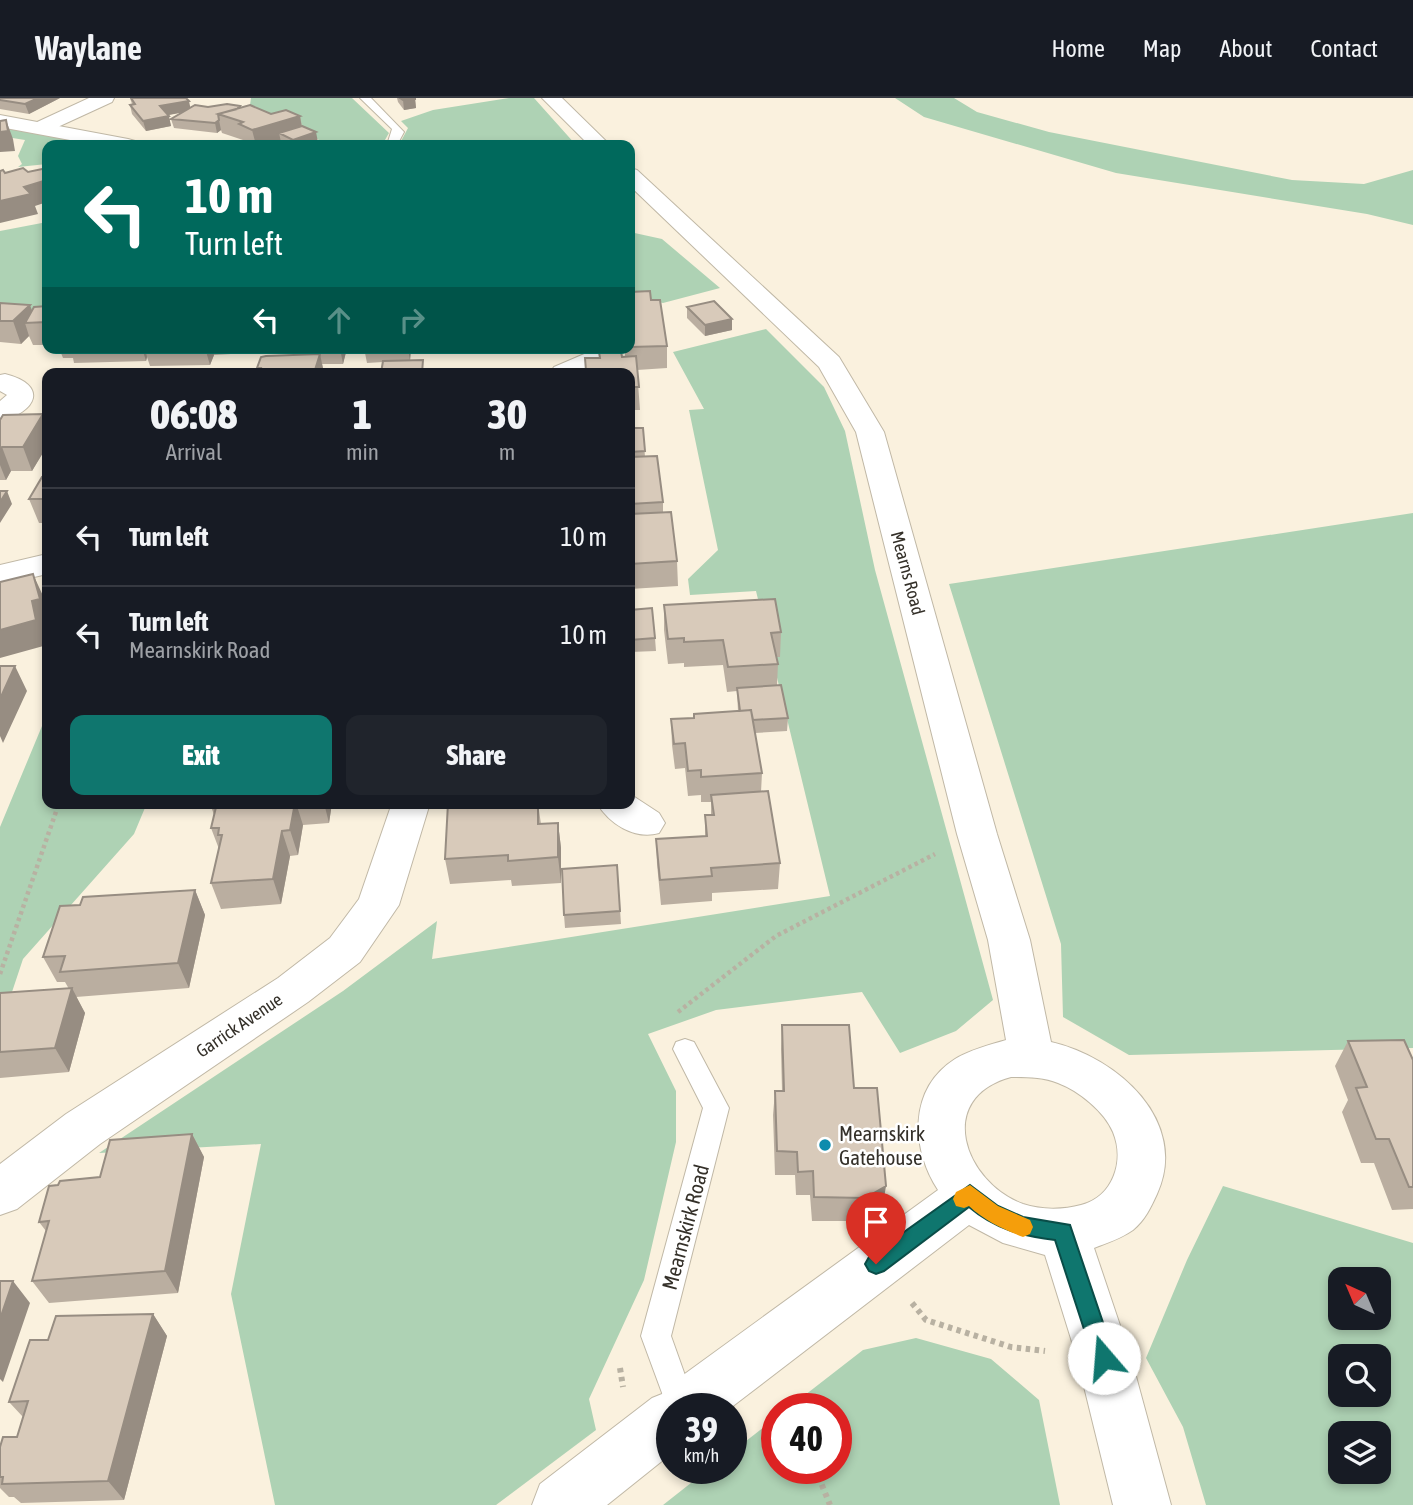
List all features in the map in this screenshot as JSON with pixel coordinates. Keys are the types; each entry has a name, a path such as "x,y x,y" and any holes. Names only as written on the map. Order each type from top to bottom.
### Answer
{"street":[{"path":"42,127 105,98"},
{"path":"551,98 595,140"},
{"path":"0,121 104,140"},
{"name":"Mearns Road","path":"635,182 656,214 830,363 870,432 977,834 1009,940 1032,1058"},
{"path":"573,368 596,357"},
{"path":"0,576 42,565"},
{"name":"Garrick Avenue","path":"0,1193 83,1129 293,990 345,950 379,905 409,809"},
{"path":"1011,1058 1032,1058 1074,1068 1102,1085 1125,1109 1139,1137 1142,1166 1133,1193 1113,1215 1086,1229 1063,1231 1021,1227 991,1213 970,1195 947,1162 940,1132 944,1105 959,1082 982,1066 1011,1058"},
{"name":"Mearnskirk Road","path":"704,1393 970,1195"},
{"path":"1063,1231 1104,1358 1142,1505"},
{"path":"561,1505 656,1431"}],"lane":[{"path":"365,98 397,128 399,132 395,140"},
{"name":"Mearnskirk Road","path":"677,1393 656,1336 716,1108 685,1049"}],"path":[{"path":"0,974 57,809"},
{"path":"876,1264 926,1320 1011,1347 1104,1358"},
{"path":"821,1484 830,1505"}],"green space":[{"path":"251,98 352,98 389,133 385,140 319,140 300,125 249,112"},
{"path":"509,98 534,98 572,140 402,140 408,128 401,121 433,110"},
{"path":"895,98 954,98 977,112 1049,132 1292,180 1364,184 1413,170 1413,225 1367,214 1116,173 924,117"},
{"path":"0,126 74,140 42,140 42,165 18,167 22,164 18,156 25,140 0,136"},
{"path":"42,223 42,318 0,314 0,231"},
{"path":"635,233 662,239 720,288 663,303 635,296"},
{"path":"766,329 824,387 845,431 875,570 993,1000 956,1031 900,1053 862,992 716,1010 648,1034 676,1091 676,1142 644,1280 589,1399 596,1430 496,1505 275,1505 231,1294 261,1144 99,1153 343,991 437,921 432,959 830,896 756,591 690,595 688,579 718,550 689,410 704,409 673,352"},
{"path":"1413,513 1413,1048 1129,1055 1063,1017 1061,944 949,584"},
{"path":"42,726 42,809 144,809 134,834 23,959 0,1028 0,827"},
{"path":"1223,1186 1413,1243 1413,1505 1206,1505 1183,1427 1146,1358 1187,1260"},
{"path":"916,1338 991,1359 1039,1400 1060,1505 663,1505 690,1484 747,1484 747,1440 761,1429 761,1484 852,1484 852,1393 808,1393 863,1350"}],"building":[{"path":"0,98 38,98 25,104"},
{"path":"131,98 186,98 189,101 160,106 169,116 143,121 130,105 135,104"},
{"path":"227,104 240,106 218,114 219,120 215,123 171,119 195,105 208,107"},
{"path":"250,105 271,114 286,110 300,116 252,130 239,124 243,122 218,114"},
{"path":"6,120 8,131 0,132 0,121"},
{"path":"302,126 316,132 293,140 279,133"},
{"path":"23,168 28,172 42,169 42,182 24,187 31,194 0,201 0,171 5,173"},
{"path":"650,291 651,300 660,300 667,346 635,347 635,292"},
{"path":"714,301 732,319 705,325 687,307"},
{"path":"0,303 30,305 13,321 0,321"},
{"path":"42,306 42,322 25,323 34,307"},
{"path":"320,354 316,368 257,368 261,357"},
{"path":"599,354 636,356 639,387 635,387 635,368 586,368 585,358 600,358"},
{"path":"423,360 422,368 382,368 383,361"},
{"path":"42,414 23,447 2,447 0,450 0,420 3,415"},
{"path":"635,428 643,428 645,451 635,452"},
{"path":"657,456 663,502 635,504 635,457"},
{"path":"42,477 42,499 29,499"},
{"path":"0,491 7,491 0,502"},
{"path":"671,512 677,561 635,564 635,514"},
{"path":"33,574 40,599 32,601 36,620 0,630 0,582"},
{"path":"775,599 781,632 771,633 778,664 728,667 723,640 684,642 684,638 668,639 664,605"},
{"path":"652,608 655,638 635,640 635,610"},
{"path":"0,666 15,666 0,699"},
{"path":"781,685 788,718 753,720 751,710 740,711 737,688"},
{"path":"751,710 762,773 701,777 701,770 688,771 685,743 674,744 671,719 694,718 694,714"},
{"path":"768,791 780,863 711,868 712,876 660,880 656,839 707,836 705,815 714,815 711,795"},
{"path":"216,809 294,809 290,830 282,831 273,879 211,883 222,835 218,835 219,828 211,828"},
{"path":"448,809 538,809 538,824 558,823 558,857 508,861 508,855 445,859"},
{"path":"617,865 620,911 564,915 562,869"},
{"path":"195,890 178,963 60,972 65,956 43,957 60,906 80,905 83,897"},
{"path":"72,988 55,1048 0,1052 0,993"},
{"name":"Mearnskirk Gatehouse","path":"782,1025 849,1025 854,1088 877,1088 886,1186 865,1198 814,1197 813,1171 798,1172 797,1152 777,1151 775,1091 784,1091"},
{"path":"1404,1040 1413,1060 1413,1187 1409,1187 1389,1139 1376,1139 1356,1088 1367,1087 1348,1041"},
{"path":"192,1134 165,1271 32,1281 49,1221 39,1222 49,1186 58,1185 60,1181 100,1177 110,1140"},
{"path":"0,1281 13,1281 0,1319"},
{"path":"153,1314 108,1481 2,1484 0,1447 3,1437 17,1437 28,1401 9,1402 30,1340 48,1340 56,1316"}],"slow traffic":[{"path":"964,1199 970,1195 991,1213 1023,1227"}],"place":[{"name":"Mearnskirk Gatehouse","path":"825,1145"}],"route":[{"path":"876,1264 970,1195 991,1213 1021,1227 1063,1231 1104,1358"}]}
